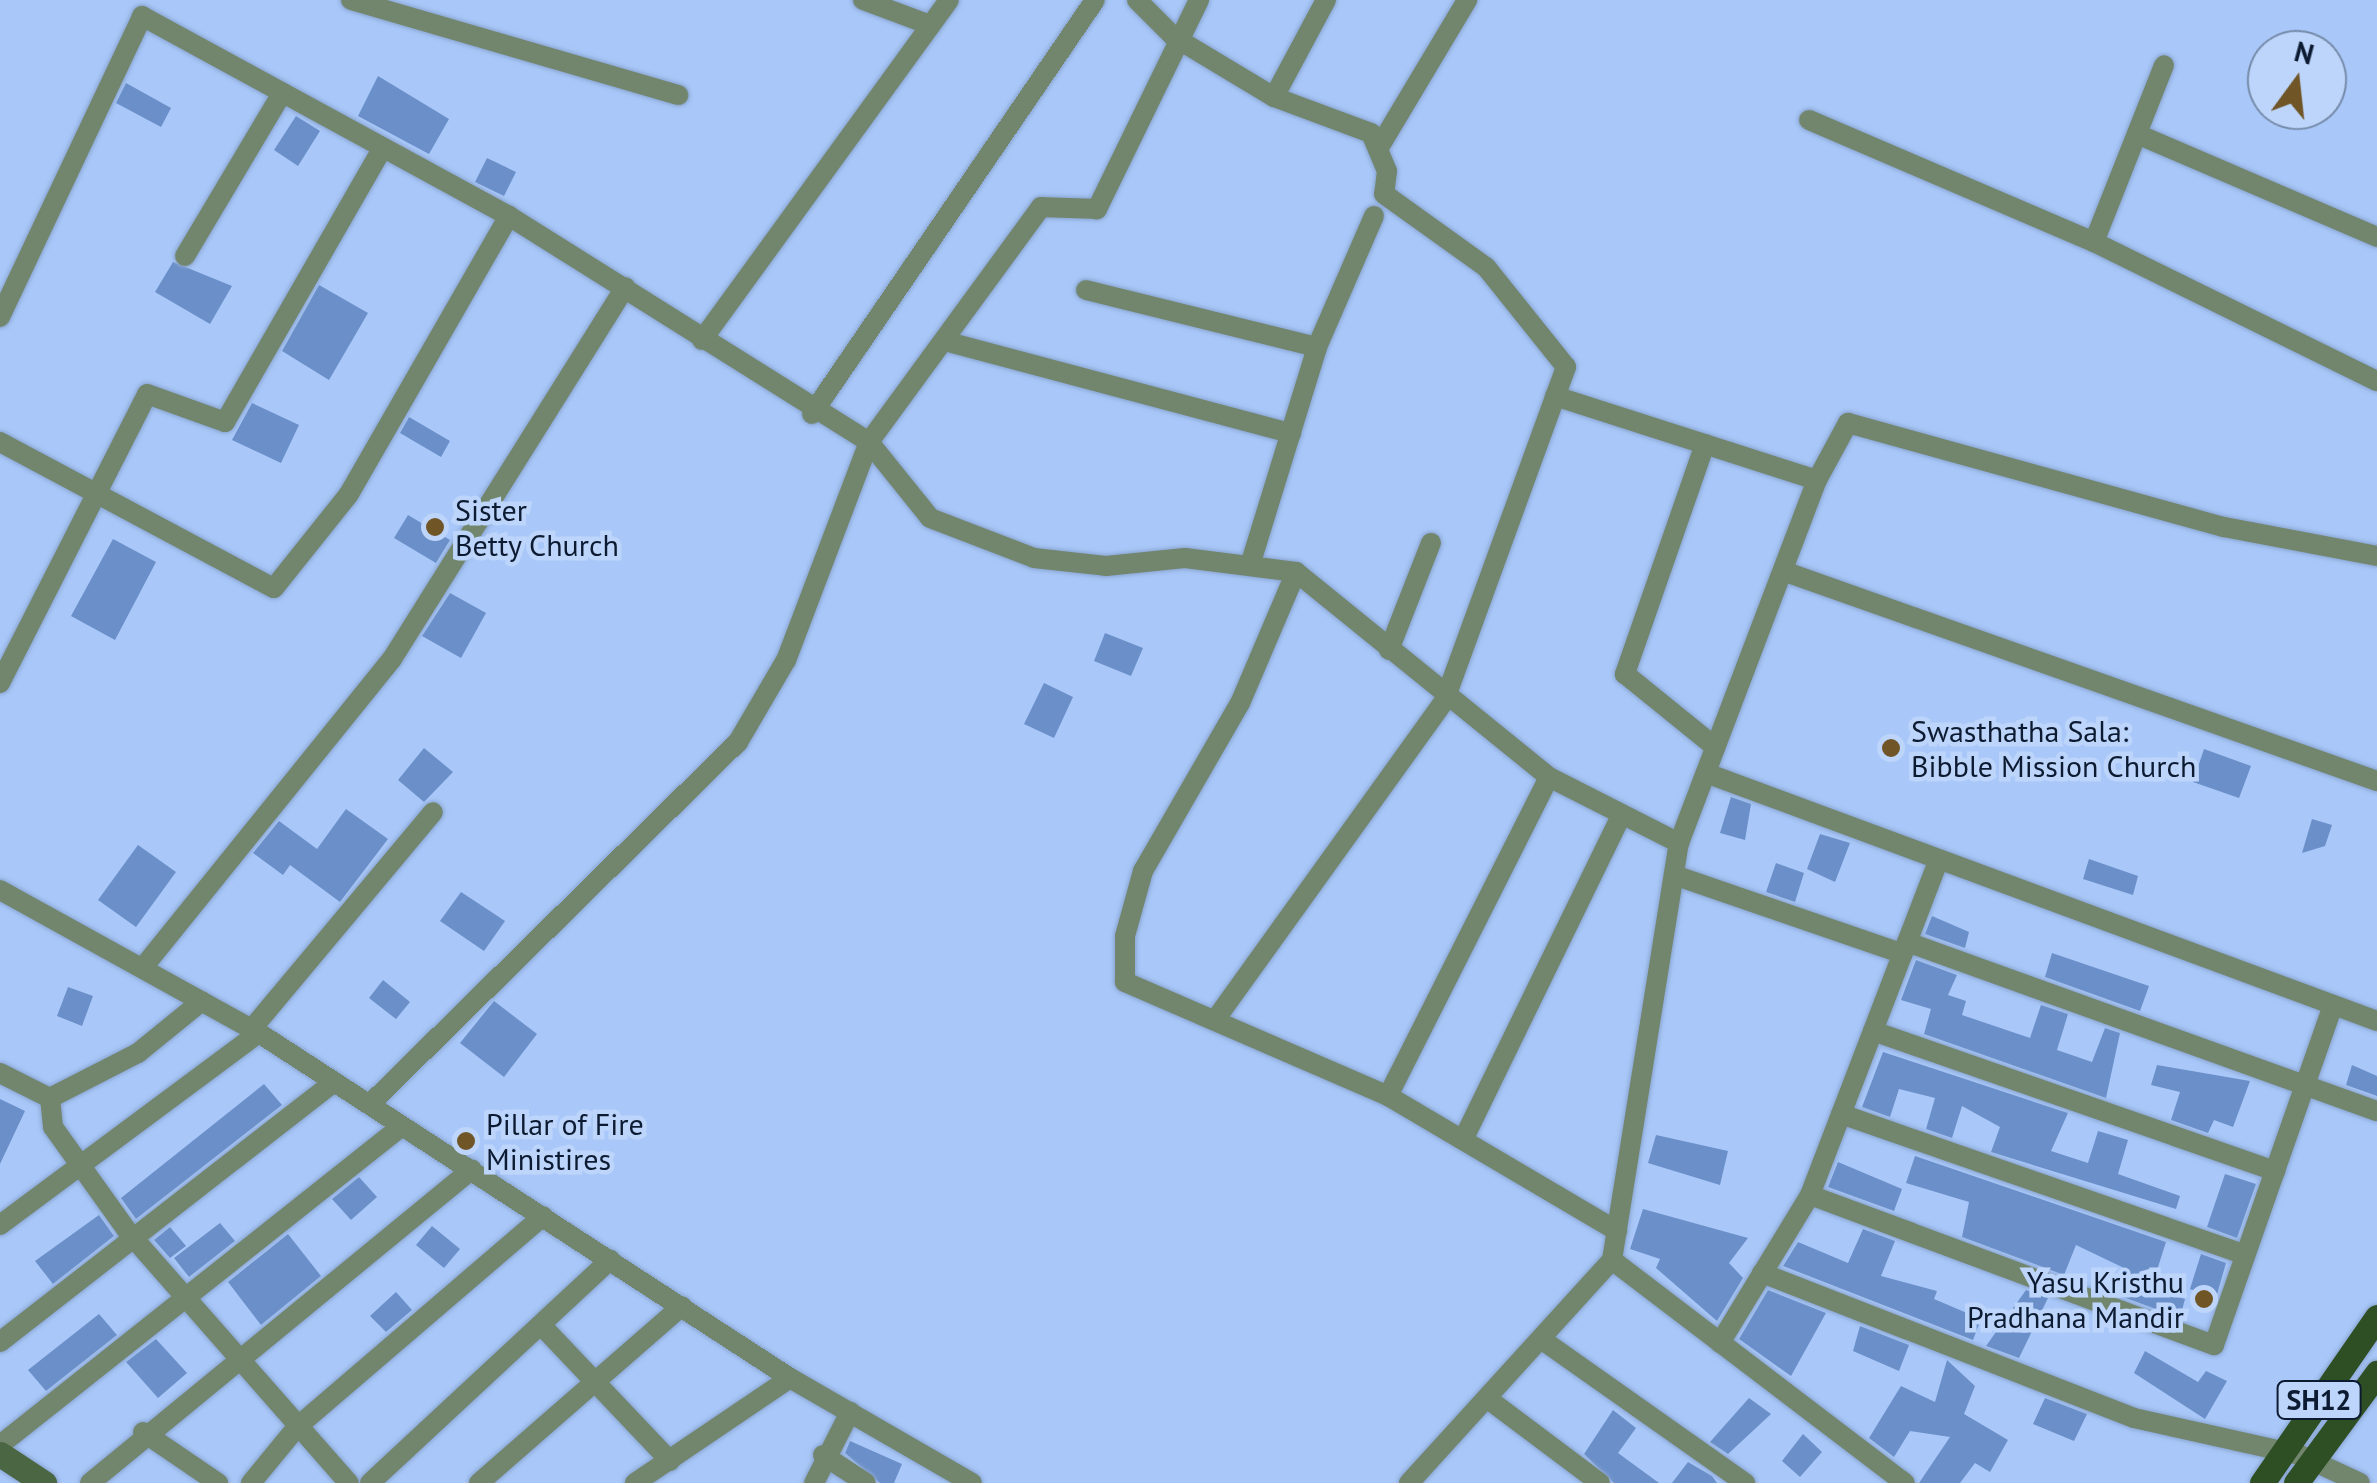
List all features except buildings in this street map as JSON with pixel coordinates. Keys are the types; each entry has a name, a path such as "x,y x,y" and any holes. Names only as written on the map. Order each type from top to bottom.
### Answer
{"main road":[{"name":"SH12","path":"2262,1483 2377,1317"},
{"name":"SH12","path":"2296,1483 2377,1373"}],"street":[{"path":"351,0 678,94"},
{"path":"863,0 930,25"},
{"path":"702,340 949,0"},
{"path":"812,414 1095,0"},
{"path":"1138,0 1174,37 1274,97 1371,133 1378,149 1384,194 1486,266 1566,367 1444,700 1216,1019"},
{"path":"370,1104 738,742 786,660 869,442 948,342 1041,208 1097,209 1108,193 1174,37 1199,0"},
{"path":"1274,97 1326,0"},
{"path":"1378,149 1466,0"},
{"path":"0,317 146,8 282,93 509,216 626,286 812,414 869,442 930,518 1034,558 1251,562 1296,572 1444,700 1549,776 1620,818 1679,843"},
{"path":"2094,242 2164,65"},
{"path":"185,256 282,93"},
{"path":"1809,120 2094,242 2377,381"},
{"path":"2137,134 2377,237"},
{"path":"0,683 147,394 225,422 382,148"},
{"path":"0,442 95,499 274,588 349,494 509,216"},
{"path":"1251,562 1317,348 1374,216"},
{"path":"145,965 392,658 626,286"},
{"path":"1086,290 1317,348"},
{"path":"948,342 1291,433"},
{"path":"1556,396 1817,480"},
{"path":"1416,1481 1612,1260 1679,843 1817,480 1848,423 2224,527 2377,556"},
{"path":"1705,444 1625,674 1715,747"},
{"path":"1389,650 1432,542"},
{"path":"1782,571 2377,781"},
{"path":"1296,572 1240,703 1143,871 1125,936 1125,982 1388,1096 1617,1231"},
{"path":"1706,773 1938,862 2377,1021"},
{"path":"1388,1096 1549,776"},
{"path":"0,1225 254,1032 432,812"},
{"path":"1462,1140 1620,818"},
{"path":"1720,1343 1810,1195 1938,862"},
{"path":"1674,875 1905,948 2377,1111"},
{"path":"0,890 145,965 472,1168 790,1378 972,1483"},
{"path":"50,1098 138,1053 202,1001"},
{"path":"1810,1195 2214,1346 2332,1005"},
{"path":"1873,1031 2275,1171"},
{"path":"0,1074 50,1098"},
{"path":"0,1342 129,1232 333,1083"},
{"path":"50,1098 53,1127 129,1232 238,1364 349,1483"},
{"path":"1841,1114 2246,1256"},
{"path":"0,1445 182,1296 402,1126"},
{"path":"90,1483 142,1432 238,1364 472,1168"},
{"path":"251,1483 296,1427 544,1216"},
{"path":"370,1483 610,1260"},
{"path":"1612,1260 1905,1483"},
{"path":"1762,1273 2134,1418 2284,1451 2360,1483"},
{"path":"479,1483 598,1386 682,1306"},
{"path":"542,1326 670,1461"},
{"path":"1541,1339 1745,1483"},
{"path":"634,1483 790,1378"},
{"path":"1488,1399 1600,1483"},
{"path":"814,1483 823,1455 850,1412"},
{"path":"142,1432 218,1483"},
{"path":"0,1454 44,1483"},
{"path":"823,1455 866,1483"}],"place":[{"name":"Sister Betty Church","path":"435,527"},
{"name":"Swasthatha Sala: Bibble Mission Church","path":"1891,748"},
{"name":"Pillar of Fire Ministires","path":"466,1141"},
{"name":"Yasu Kristhu Pradhana Mandir","path":"2204,1299"}]}
